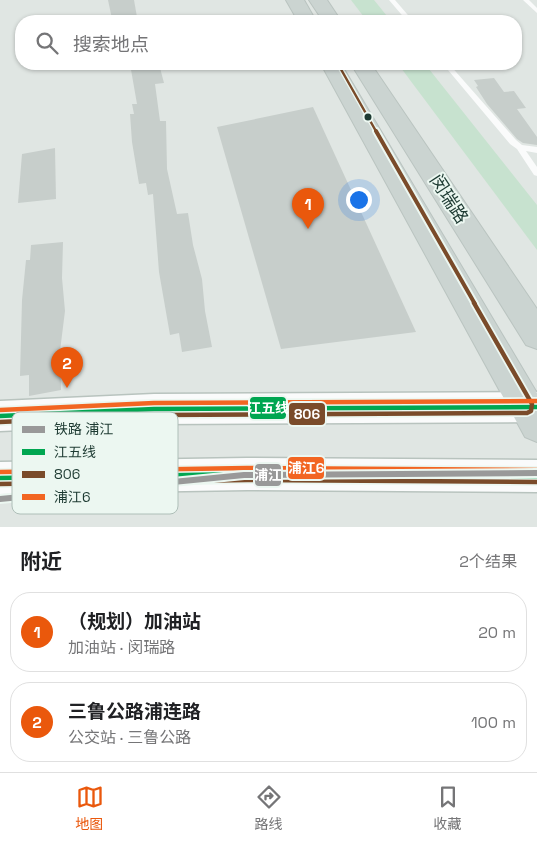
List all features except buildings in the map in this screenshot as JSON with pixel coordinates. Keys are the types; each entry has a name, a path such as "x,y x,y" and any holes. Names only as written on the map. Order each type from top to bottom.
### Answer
{"main road":[{"path":"295,0 304,15"},
{"path":"318,0 328,15"},
{"name":"闵瑞路","path":"334,70 534,413"},
{"name":"闵瑞路","path":"365,70 537,335"},
{"path":"88,412 154,409 534,413"},
{"path":"178,475 537,476"}],"lane":[{"path":"392,0 405,15"},
{"path":"526,0 537,11"},
{"path":"451,70 507,136 520,147 537,173"},
{"path":"520,147 537,150"}],"green space":[{"path":"351,0 374,0 386,15 362,15"},
{"path":"402,70 430,70 537,205 537,250"}],"rail line":[{"name":"浦江","path":"178,481 244,475 537,473"},
{"name":"浦江","path":"0,499 12,498"}],"transit line":[{"name":"806","path":"178,415 527,413 531,411 532,404 341,70"},
{"name":"浦江6","path":"0,410 154,403 537,401"},
{"name":"江五线","path":"88,412 154,409 537,407"},
{"name":"江五线","path":"0,416 12,415"},
{"name":"806","path":"0,422 12,421"},
{"name":"浦江6","path":"178,469 537,470"},
{"name":"浦江6","path":"0,472 12,472"},
{"name":"江五线","path":"178,475 537,476"},
{"name":"江五线","path":"0,478 12,478"},
{"name":"806","path":"178,481 537,482"},
{"name":"806","path":"0,484 12,484"}],"place":[{"name":"（规划）加油站","path":"308,229"},
{"name":"三鲁公路浦连路","path":"67,388"}]}
